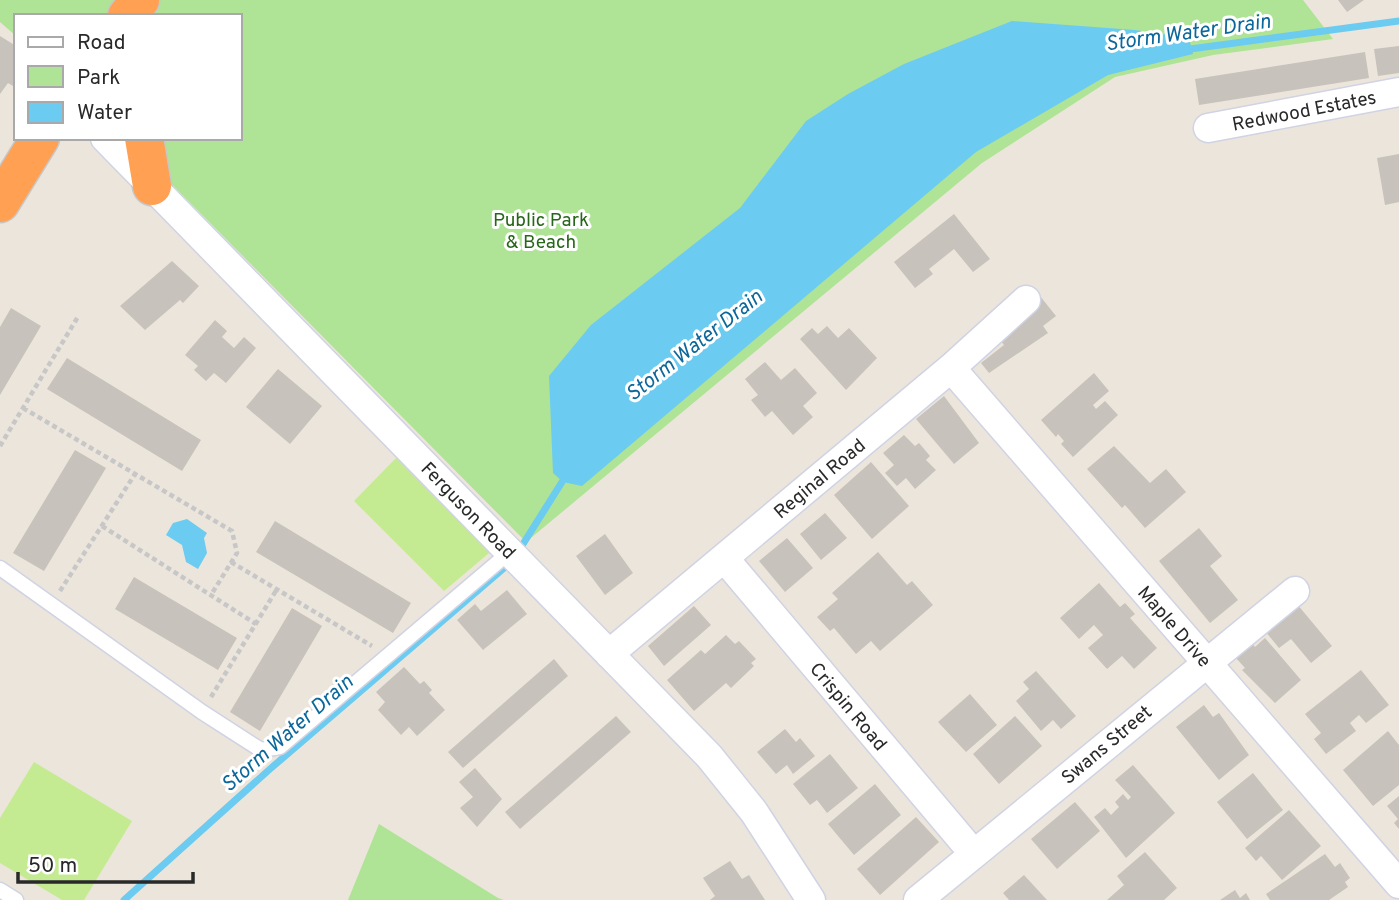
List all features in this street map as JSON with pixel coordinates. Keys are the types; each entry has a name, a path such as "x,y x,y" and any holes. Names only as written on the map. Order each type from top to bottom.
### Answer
{"highway":[{"path":"0,203 39,140"},
{"path":"144,140 152,186"}],"street":[{"name":"Redwood Estates","path":"1208,128 1399,92"},
{"name":"Ferguson Road","path":"107,140 709,756 754,811 811,900"},
{"name":"Reginal Road","path":"609,654 951,368 1026,300"},
{"name":"Maple Drive","path":"951,368 1399,884"},
{"name":"Crispin Road","path":"724,558 974,854"},
{"name":"Swans Street","path":"918,900 1206,661 1295,591"}],"lane":[{"path":"0,568 202,712 261,750 280,747 505,556 507,549"},
{"path":"0,890 16,900"}],"path":[{"path":"0,446 79,314"},
{"path":"23,408 207,513 232,531 237,553 211,595"},
{"path":"0,432 6,435"},
{"path":"51,606 135,474"},
{"path":"102,526 256,624"},
{"path":"231,562 387,655"},
{"path":"202,712 276,589"}],"green space":[{"name":"Public Park & Beach","path":"0,0 1303,0 1333,39 1213,55 1115,77 982,163 526,542 128,140 242,140 242,14 14,14 14,34 0,22"},
{"path":"400,454 495,548 444,591 354,501"},
{"path":"34,762 132,821 84,900 62,900 0,863 0,818"},
{"path":"379,824 498,898 504,900 348,900"}],"water":[{"path":"1012,21 1135,30 1189,38 1193,54 1108,75 976,152 582,486 563,482 553,473 549,376 591,325 740,208 806,121 848,94 904,64"},
{"path":"187,519 207,533 204,538 207,553 198,569 186,562 182,545 166,535 173,523"}],"building":[{"path":"1338,0 1364,0 1347,12"},
{"path":"0,36 14,45 14,85 8,83 0,94"},
{"path":"1399,46 1399,73 1378,76 1374,49"},
{"path":"1365,52 1369,78 1199,105 1195,79"},
{"path":"1399,154 1399,202 1385,205 1377,158"},
{"path":"954,214 990,259 973,272 954,249 929,269 933,274 915,288 894,262"},
{"path":"172,261 199,286 183,303 180,300 145,330 120,306"},
{"path":"1040,296 1056,316 1043,326 1048,333 989,373 981,363 1004,345 995,333"},
{"path":"11,308 41,326 0,395 0,327"},
{"path":"215,320 227,331 222,337 234,348 244,337 256,348 226,383 214,373 206,381 194,370 198,366 185,355"},
{"path":"827,326 838,338 849,328 877,358 846,390 800,339 812,328 818,334"},
{"path":"67,358 201,440 182,471 47,389"},
{"path":"765,362 781,380 795,368 817,393 803,406 813,417 793,435 772,411 765,417 751,400 758,395 745,379"},
{"path":"278,369 322,406 290,444 246,407"},
{"path":"1094,373 1109,391 1093,405 1096,409 1105,401 1118,415 1073,457 1061,444 1064,441 1058,434 1056,437 1041,420"},
{"path":"944,396 979,443 954,464 916,419"},
{"path":"904,435 915,446 919,443 930,456 926,460 936,470 915,489 906,478 897,486 885,473 894,465 883,453"},
{"path":"1114,446 1150,483 1166,469 1186,492 1145,528 1125,505 1122,508 1087,469"},
{"path":"75,450 106,468 44,571 13,553"},
{"path":"871,462 909,506 872,539 834,495"},
{"path":"825,513 847,538 821,560 800,534"},
{"path":"275,521 411,603 393,633 256,552"},
{"path":"1199,528 1222,556 1210,566 1238,600 1210,623 1159,561"},
{"path":"605,534 633,573 605,595 576,556"},
{"path":"787,538 813,568 785,592 759,561"},
{"path":"878,552 907,585 912,581 933,605 880,651 871,641 856,654 834,628 830,631 817,617 838,599 832,593"},
{"path":"134,577 237,638 218,670 115,609"},
{"path":"1099,583 1120,607 1125,603 1135,614 1130,618 1157,648 1134,669 1122,656 1107,669 1088,648 1103,635 1094,625 1079,639 1060,618"},
{"path":"507,590 527,614 483,650 457,620 475,604 481,611"},
{"path":"1297,604 1332,646 1311,663 1291,639 1279,648 1265,631"},
{"path":"694,606 711,625 664,666 648,646"},
{"path":"292,608 322,626 260,731 230,712"},
{"path":"726,635 735,644 739,641 756,659 751,663 754,666 731,688 726,683 694,711 667,680 701,650 705,654"},
{"path":"1245,635 1255,647 1265,638 1301,680 1275,703 1242,670 1245,668 1228,649"},
{"path":"554,659 568,676 463,768 448,752"},
{"path":"404,667 420,684 424,681 432,690 429,693 445,710 417,736 409,727 401,735 378,710 385,702 376,692"},
{"path":"1361,670 1389,705 1366,723 1359,715 1350,723 1356,731 1326,754 1314,739 1321,733 1305,714"},
{"path":"1036,671 1076,716 1061,729 1053,720 1041,731 1016,701 1029,689 1023,682"},
{"path":"970,694 997,725 966,752 938,722"},
{"path":"1204,705 1213,717 1219,713 1249,755 1219,780 1176,727"},
{"path":"616,716 631,732 520,829 505,812"},
{"path":"1015,716 1042,746 999,784 973,754"},
{"path":"785,729 796,742 800,738 815,756 793,774 787,765 776,774 757,752"},
{"path":"1388,731 1399,745 1399,785 1373,806 1343,770"},
{"path":"830,754 858,788 827,813 817,800 810,805 793,784"},
{"path":"1133,765 1175,813 1126,858 1094,817 1105,808 1111,815 1119,807 1115,802 1123,794 1128,800 1131,797 1115,780"},
{"path":"475,768 502,799 477,827 460,808 473,797 459,782"},
{"path":"1253,773 1283,810 1247,839 1217,802"},
{"path":"875,784 901,815 854,855 828,824"},
{"path":"1399,796 1399,829 1394,823 1398,819 1387,806"},
{"path":"1075,802 1100,831 1057,869 1031,839"},
{"path":"1289,810 1321,846 1282,880 1261,856 1256,861 1245,848"},
{"path":"916,817 939,842 880,895 857,869"},
{"path":"1145,852 1177,888 1164,900 1107,900 1124,885 1117,876"},
{"path":"1325,854 1335,867 1340,863 1350,878 1345,882 1348,887 1329,900 1270,900 1266,894"},
{"path":"730,861 742,879 749,875 765,900 710,900 715,896 703,878"},
{"path":"1024,875 1047,900 1009,900 1003,893"},
{"path":"1235,890 1240,898 1246,893 1250,900 1220,900"}],"waterway":[{"name":"Storm Water Drain","path":"1183,50 1399,21"},
{"name":"Storm Water Drain","path":"518,552 567,474"},
{"name":"Storm Water Drain","path":"124,900 270,769 511,562"}]}
